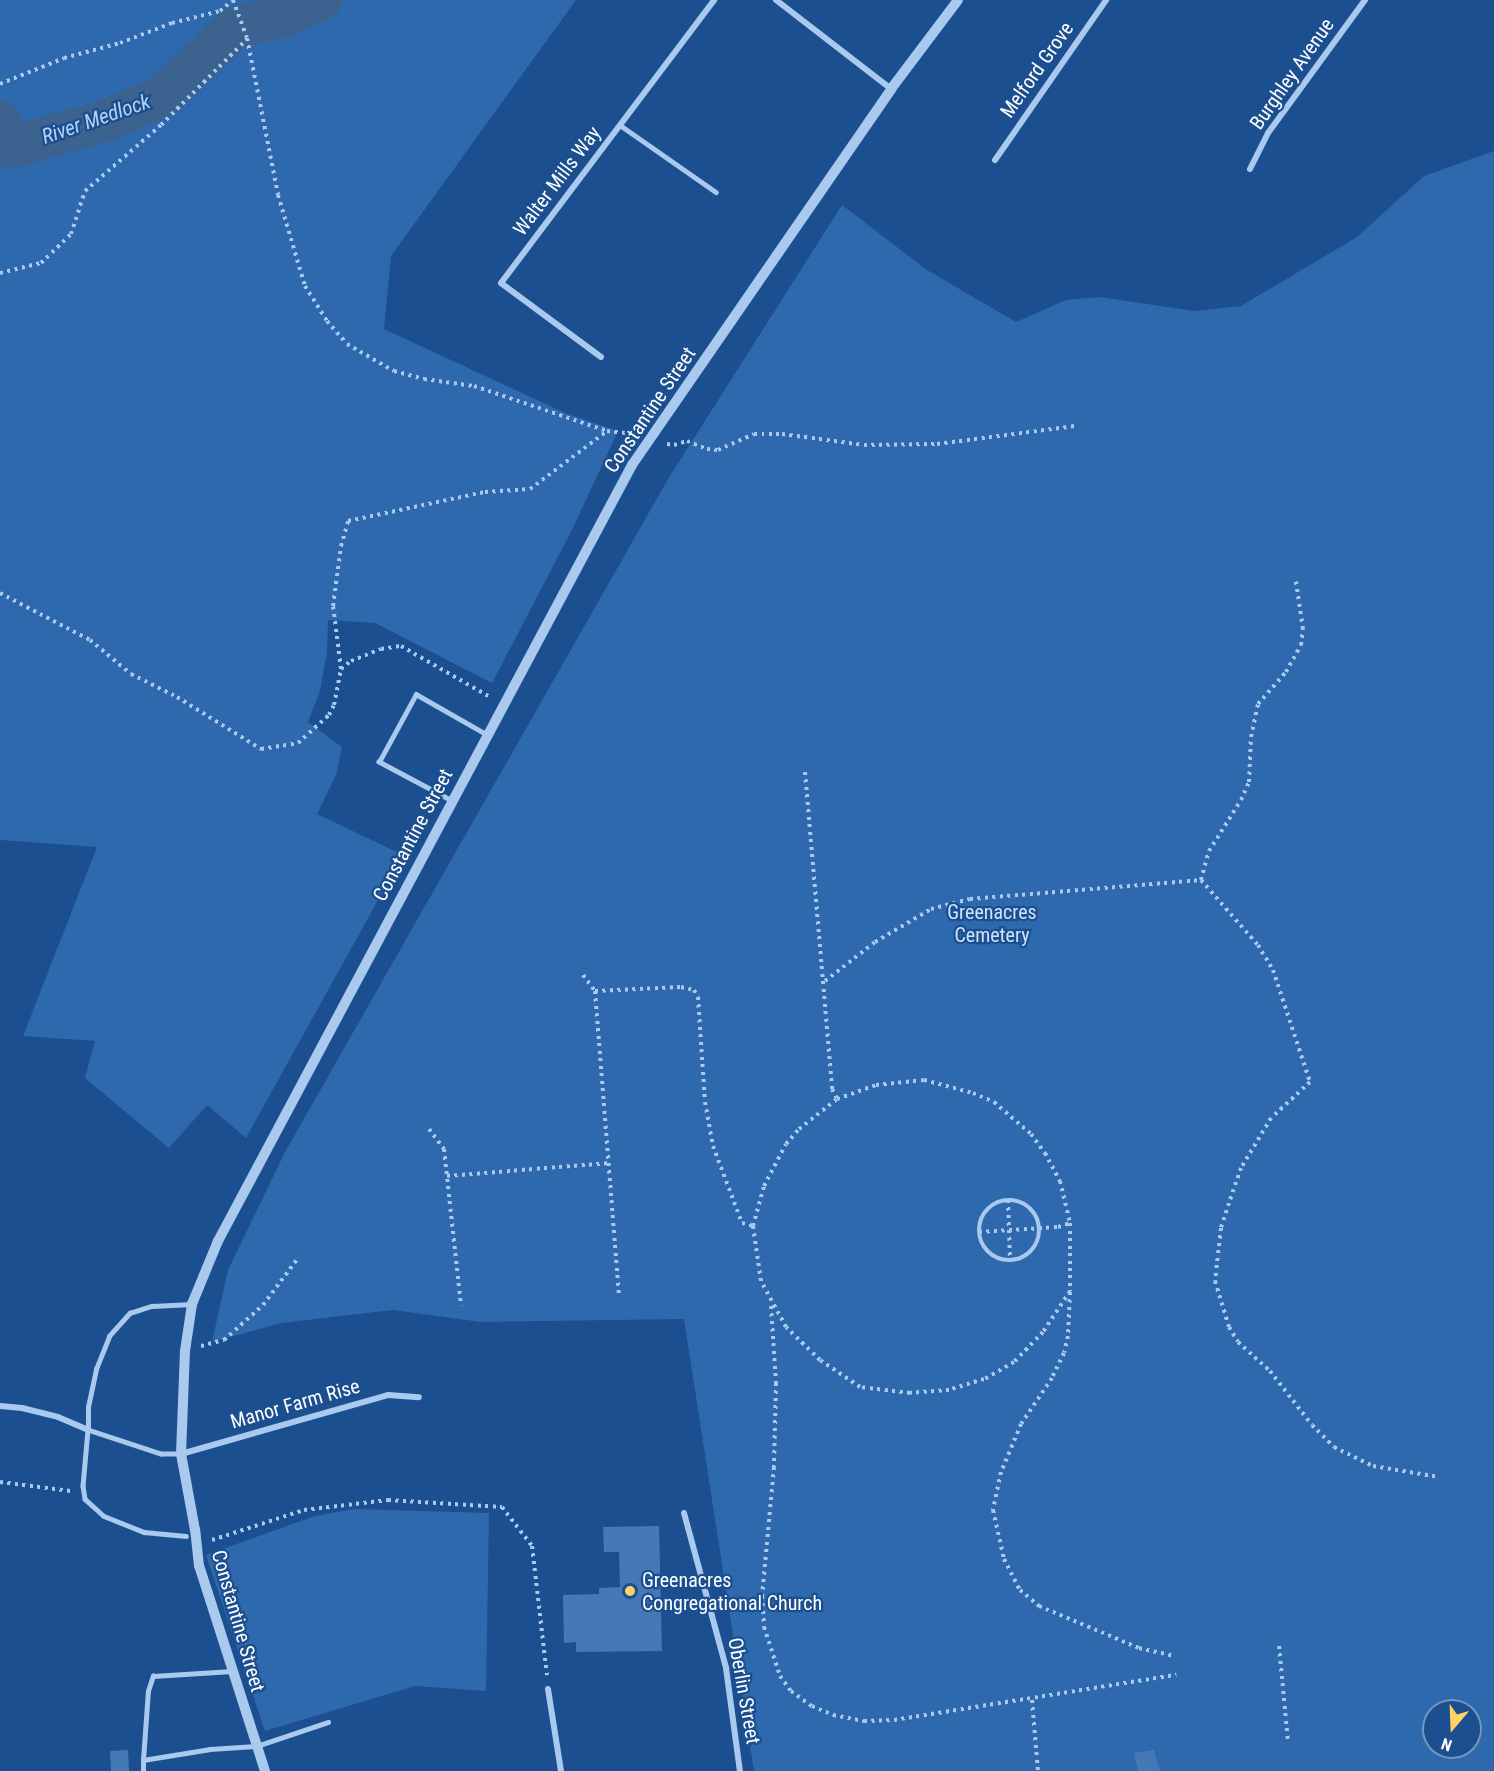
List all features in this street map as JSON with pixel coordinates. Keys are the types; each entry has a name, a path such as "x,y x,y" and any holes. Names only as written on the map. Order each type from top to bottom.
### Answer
{"street":[{"name":"Walter Mills Way","path":"601,357 501,283 714,0"},
{"path":"776,0 891,89"},
{"name":"Constantine Street","path":"265,1771 199,1566 181,1454 185,1351 192,1304 218,1241 632,465 891,89 958,0"},
{"name":"Melford Grove","path":"995,160 1107,0"},
{"name":"Burghley Avenue","path":"1251,169 1268,133 1365,0"},
{"name":"Manor Farm Rise","path":"181,1454 388,1395 419,1397"},
{"path":"0,1406 22,1408 58,1417 88,1430"},
{"name":"Oberlin Street","path":"684,1513 726,1668 740,1771"},
{"path":"548,1689 561,1771"}],"lane":[{"path":"620,125 716,192"},
{"path":"452,801 379,762 416,694 488,735"},
{"path":"186,1536 144,1532 104,1516 85,1499 83,1486 88,1407 96,1369 109,1336 130,1313 152,1306 192,1304"},
{"path":"88,1430 161,1454 181,1454"},
{"path":"143,1771 148,1691 153,1676 232,1671"},
{"path":"143,1760 210,1749 257,1746 328,1722"}],"path":[{"path":"0,84 64,58 220,11 233,0 247,38 278,195 305,286 327,321 347,344 394,371 424,379 474,386 608,431 652,436 674,446 687,441 706,449 718,450 754,434 782,434 864,445 937,444 1075,426"},
{"path":"0,273 41,262 71,234 85,191 161,125 247,38"},
{"path":"0,593 90,640 131,674 177,697 261,749 279,748 298,743 329,715 334,705 341,669 333,606 341,546 348,521 485,492 530,489 608,431"},
{"path":"1201,880 1209,852 1241,800 1248,782 1251,737 1258,704 1286,672 1301,645 1303,629 1296,582"},
{"path":"341,669 381,649 401,646 504,705"},
{"path":"805,772 825,981 832,1089 837,1099"},
{"path":"825,981 903,924 941,907 970,899 1201,880"},
{"path":"1201,880 1258,945 1273,970 1310,1082 1271,1118 1241,1168 1229,1203 1221,1228 1215,1281 1229,1327 1238,1342 1270,1371 1312,1425 1335,1447 1373,1466 1439,1477"},
{"path":"583,975 595,991 619,1295"},
{"path":"595,991 681,987 694,990 698,997 705,1102 713,1146 742,1223 753,1226"},
{"path":"1070,1291 1043,1332 1014,1362 975,1382 949,1390 910,1393 861,1387 820,1360 786,1327 761,1281 753,1226 764,1186 786,1144 799,1129 837,1099 876,1085 924,1080 973,1093 994,1102 1031,1134 1045,1153 1066,1200 1070,1223 1070,1291 1068,1336 1064,1353 1052,1378 1021,1424 1001,1472 993,1510 1004,1559 1020,1590 1039,1606 1139,1648 1175,1656"},
{"path":"429,1129 444,1149 461,1306"},
{"path":"447,1176 609,1163"},
{"path":"1008,1200 1010,1260"},
{"path":"1008,1200 1017,1201 1033,1211 1039,1229 1034,1246 1019,1258 1010,1260 993,1255 981,1241 979,1232 984,1213 998,1202 1008,1200"},
{"path":"979,1232 1039,1229 1070,1223"},
{"path":"185,1351 224,1340 263,1305 298,1258"},
{"path":"771,1303 776,1383 774,1467 762,1596 764,1627 780,1676 791,1691 812,1706 834,1715 864,1721 894,1720 1032,1700 1176,1675"},
{"path":"0,1482 74,1492 76,1482"},
{"path":"197,1545 304,1510 388,1500 502,1507 532,1546 548,1689"},
{"path":"1279,1646 1288,1742"},
{"path":"1032,1700 1038,1771"}],"green space":[{"path":"0,0 576,0 391,256 384,329 565,413 618,431 572,530 492,683 375,623 328,620 327,652 320,691 308,722 342,747 336,775 317,814 403,855 246,1138 207,1105 169,1148 85,1078 95,1041 23,1036 97,847 0,840"},
{"name":"Greenacres Cemetery","path":"1494,151 1494,1771 754,1771 684,1319 481,1322 393,1310 281,1323 212,1342 228,1270 285,1152 668,479 842,205 927,270 1016,322 1066,300 1099,297 1195,311 1241,306 1357,237 1424,176"},
{"path":"354,1509 489,1513 486,1691 415,1686 265,1731 206,1555 315,1516"}],"building":[{"name":"Greenacres Congregational Church","path":"659,1526 662,1651 576,1652 576,1642 564,1643 563,1595 599,1594 599,1588 620,1587 619,1552 604,1552 603,1527"},
{"path":"128,1750 129,1771 111,1771 110,1751"},
{"path":"1154,1750 1160,1771 1138,1771 1134,1753"}],"waterway":[{"name":"River Medlock","path":"0,122 13,147 108,120 165,95 234,28 284,16 321,0"}],"place":[{"name":"Greenacres Congregational Church","path":"630,1591"}]}
